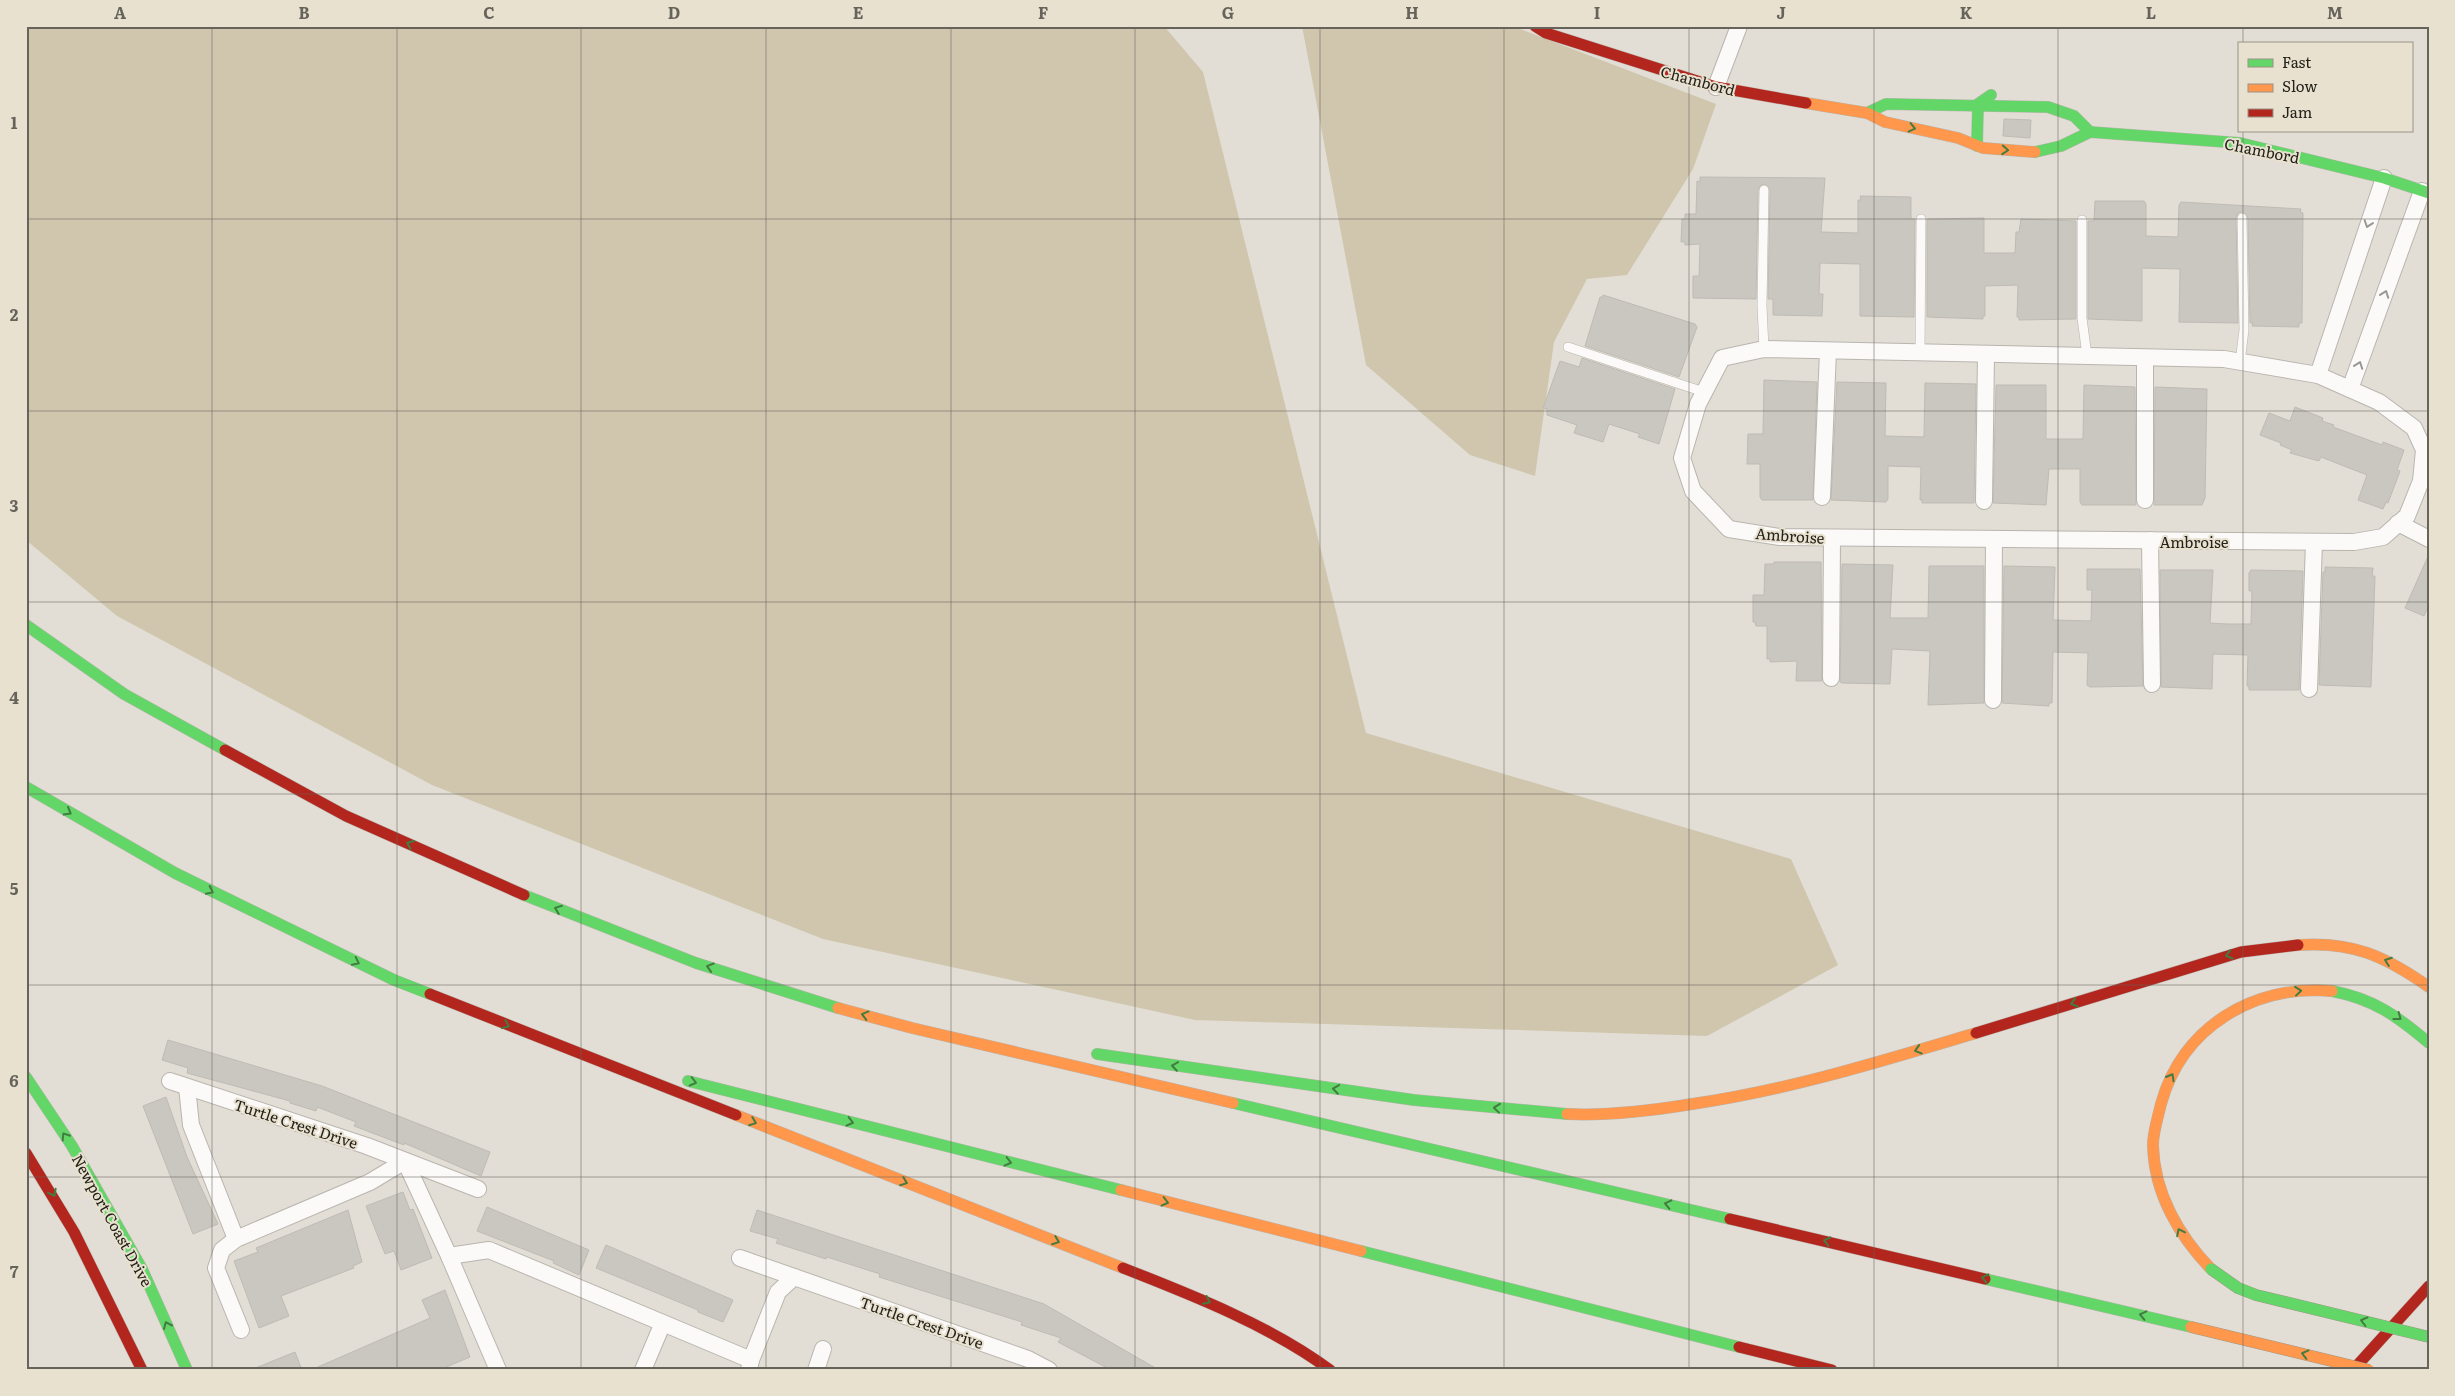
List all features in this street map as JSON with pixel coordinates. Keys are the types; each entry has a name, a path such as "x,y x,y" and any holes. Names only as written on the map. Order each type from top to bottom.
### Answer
{"main road":[{"name":"Chambord","path":"1535,26 1546,34 1716,87 1867,113 1885,122 1958,138 1977,146 2039,152 2061,146 2090,132 2240,143 2384,178 2426,192"},
{"path":"1978,104 1998,90 2006,91"},
{"path":"2056,95 2090,132"},
{"path":"1867,113 1886,104 1978,104 2048,107 2074,116"},
{"path":"1977,146 1978,104"},
{"path":"26,626 124,694 346,816 539,902 696,963 852,1012 912,1028 2191,1326 2370,1370"},
{"path":"26,787 175,873 394,980 1204,1300 1311,1356 1330,1370"},
{"path":"1089,1053 1414,1100 1546,1113 1627,1114 1741,1097 1837,1075 2241,952 2305,945 2348,946 2399,966 2429,987"},
{"path":"2429,1043 2395,1014 2362,998 2317,988 2272,994 2228,1011 2189,1045 2162,1092 2153,1144 2161,1193 2184,1240 2211,1269 2238,1288 2256,1295 2429,1337"},
{"path":"912,1028 1050,1048"},
{"path":"578,1053 1832,1370"},
{"name":"Newport Coast Drive","path":"26,1077 72,1146 142,1269 187,1370"},
{"path":"26,1153 48,1184 84,1249 142,1370"},
{"path":"2353,1370 2429,1286"}],"street":[{"path":"1716,87 1738,26"},
{"path":"2318,375 2384,178"},
{"path":"2350,389 2426,192"},
{"name":"Ambroise","path":"1764,349 2224,359 2318,375 2379,402 2414,428 2427,447 2421,481 2407,516 2383,537 2354,542 2314,542 1780,537 1729,529 1693,491 1682,458 1698,404 1722,358 1764,349"},
{"path":"1822,497 1828,350"},
{"path":"1984,500 1986,354"},
{"path":"2145,358 2145,500"},
{"path":"2398,523 2429,539"},
{"path":"1831,678 1832,538"},
{"path":"1993,700 1994,539"},
{"path":"2150,540 2152,684"},
{"path":"2309,689 2314,542"},
{"name":"Turtle Crest Drive","path":"170,1081 367,1146 478,1189"},
{"path":"187,1087 191,1125 236,1239"},
{"path":"241,1330 216,1268 222,1250 236,1239 370,1182 405,1161 449,1256 496,1369"},
{"path":"449,1256 489,1250 750,1365 778,1292 794,1277"},
{"name":"Turtle Crest Drive","path":"740,1258 1028,1359 1049,1370"},
{"path":"648,1367 662,1325"},
{"path":"816,1370 824,1349"}],"lane":[{"path":"1764,190 1762,306 1764,349"},
{"path":"2240,362 2244,330 2242,218"},
{"path":"1920,352 1921,219"},
{"path":"2082,220 2082,318 2087,356"},
{"path":"1568,347 1704,392"}],"shaded area":[{"path":"26,26 1164,26 1203,72 1366,733 1791,859 1838,965 1707,1036 1195,1020 823,939 432,785 117,616 26,540"},
{"path":"1302,26 1512,26 1716,104 1693,169 1627,275 1587,279 1554,342 1535,476 1470,455 1366,365"}],"building":[{"path":"2004,119 2031,120 2030,138 2003,136"},
{"path":"1700,177 1825,178 1821,232 1858,233 1858,200 1861,200 1860,196 1911,197 1911,219 1915,219 1914,317 1860,316 1860,264 1820,263 1819,294 1823,294 1822,316 1773,315 1773,299 1768,299 1770,190 1765,184 1761,185 1758,190 1756,299 1693,298 1693,276 1699,276 1700,244 1685,245 1685,242 1681,242 1682,219 1685,219 1685,214 1696,214 1697,181 1700,182"},
{"path":"2095,201 2144,201 2146,204 2146,236 2178,237 2179,205 2181,202 2301,209 2300,212 2303,213 2302,323 2299,323 2299,327 2252,326 2253,323 2250,323 2248,218 2242,212 2238,213 2236,218 2238,323 2179,322 2180,269 2142,268 2142,321 2088,319 2088,221 2094,221"},
{"path":"1984,218 1984,253 2015,253 2016,232 2019,232 2021,219 2076,221 2076,319 2019,320 2019,317 2017,317 2018,285 1985,286 1985,316 1983,316 1983,319 1927,317 1927,219"},
{"path":"1603,295 1695,324 1697,327 1679,377 1585,346 1600,297 1603,297"},
{"path":"1582,358 1675,389 1659,444 1638,437 1640,434 1609,424 1603,442 1574,433 1577,425 1547,415 1547,409 1543,408 1560,361 1579,367"},
{"path":"1764,380 1817,382 1813,500 1762,500 1760,497 1760,464 1747,464 1748,434 1763,434"},
{"path":"1837,382 1886,383 1885,436 1924,437 1925,383 1976,384 1974,503 1922,503 1922,500 1920,500 1921,467 1888,466 1888,499 1886,502 1831,500"},
{"path":"1996,385 2046,385 2046,439 2083,439 2084,385 2135,387 2136,505 2082,505 2080,502 2080,469 2049,469 2046,505 1993,503"},
{"path":"2155,387 2207,389 2205,498 2202,505 2154,505"},
{"path":"2295,407 2323,418 2322,421 2334,425 2333,427 2382,445 2383,442 2404,450 2397,470 2400,471 2388,503 2386,502 2383,509 2358,500 2367,475 2321,457 2319,461 2290,453 2292,450 2280,445 2281,443 2260,435 2269,413 2290,421"},
{"path":"2429,554 2429,605 2424,616 2405,608"},
{"path":"1774,562 1821,562 1822,681 1796,681 1797,661 1770,662 1770,659 1767,659 1767,626 1756,626 1755,622 1753,622 1753,595 1764,595 1765,564 1774,564"},
{"path":"1842,564 1893,565 1890,618 1928,618 1929,566 1984,566 1984,703 1928,705 1930,651 1892,649 1890,684 1840,682"},
{"path":"2004,566 2055,567 2053,620 2091,621 2092,590 2087,590 2087,569 2140,569 2143,686 2090,687 2087,685 2088,653 2053,652 2052,703 2049,703 2049,706 2002,703"},
{"path":"2325,567 2373,568 2372,576 2375,576 2371,687 2319,685 2323,572 2325,572"},
{"path":"2160,570 2213,570 2210,623 2227,624 2251,624 2252,591 2249,591 2249,573 2251,570 2303,571 2299,690 2249,690 2249,686 2247,686 2248,655 2213,654 2212,689 2161,687"},
{"path":"168,1040 322,1086 490,1152 481,1176 404,1143 404,1145 354,1126 356,1122 317,1107 316,1111 290,1103 290,1101 187,1073 188,1068 162,1060"},
{"path":"166,1097 187,1157 218,1224 193,1234 143,1106"},
{"path":"403,1192 410,1210 413,1209 432,1258 401,1270 394,1251 385,1254 366,1206"},
{"path":"487,1207 589,1250 579,1275 553,1263 554,1261 477,1231"},
{"path":"348,1210 362,1262 353,1266 354,1268 281,1296 289,1316 259,1328 234,1261 258,1252 256,1248"},
{"path":"757,1210 1044,1304 1159,1370 1111,1370 1058,1342 1061,1338 1021,1325 1022,1322 879,1277 880,1274 776,1243 778,1239 750,1231"},
{"path":"606,1245 733,1300 723,1322 596,1268"},
{"path":"445,1290 470,1357 439,1370 311,1370 430,1318 422,1300"},
{"path":"295,1352 302,1370 253,1370 253,1369"}],"traffic: fast":[{"path":"1977,146 1978,104 1991,95"},
{"path":"1867,113 1886,104 2048,107 2074,116 2090,132"},
{"path":"2035,152 2061,146 2090,132 2240,143 2384,178 2429,193"},
{"path":"26,625 124,694 225,750"},
{"path":"26,787 175,873 394,980 430,994"},
{"path":"524,895 696,963 838,1008"},
{"path":"2332,991 2347,994 2373,1004 2395,1017 2429,1043"},
{"path":"1097,1054 1414,1100 1567,1114"},
{"path":"26,1077 72,1146 142,1269 187,1370"},
{"path":"688,1081 1121,1190"},
{"path":"1233,1103 1730,1219"},
{"path":"1361,1251 1739,1347"},
{"path":"2211,1269 2238,1288 2256,1295 2429,1337"},
{"path":"1985,1279 2191,1327"}],"traffic: slow":[{"path":"1806,103 1867,113 1885,122 1958,138 1983,148 2035,152"},
{"path":"2298,945 2317,944 2352,948 2398,967 2429,987"},
{"path":"2211,1269 2199,1256 2170,1213 2163,1197 2154,1163 2154,1135 2161,1104 2171,1077 2186,1053 2204,1033 2225,1016 2249,1003 2275,995 2303,991 2332,991"},
{"path":"838,1008 912,1028 1233,1103"},
{"path":"1567,1114 1599,1114 1661,1109 1764,1091 1835,1074 1976,1033"},
{"path":"736,1115 1123,1268"},
{"path":"1121,1190 1361,1251"},
{"path":"2191,1327 2369,1370"}],"traffic: jam":[{"path":"1535,26 1546,33 1716,87 1806,103"},
{"path":"225,750 346,816 524,895"},
{"path":"1976,1033 2241,952 2298,945"},
{"path":"430,994 736,1115"},
{"path":"26,1153 74,1232 142,1370"},
{"path":"1730,1219 1985,1279"},
{"path":"1123,1268 1176,1289 1257,1326 1307,1354 1330,1370"},
{"path":"2353,1370 2429,1286"},
{"path":"1739,1347 1832,1370"}]}
